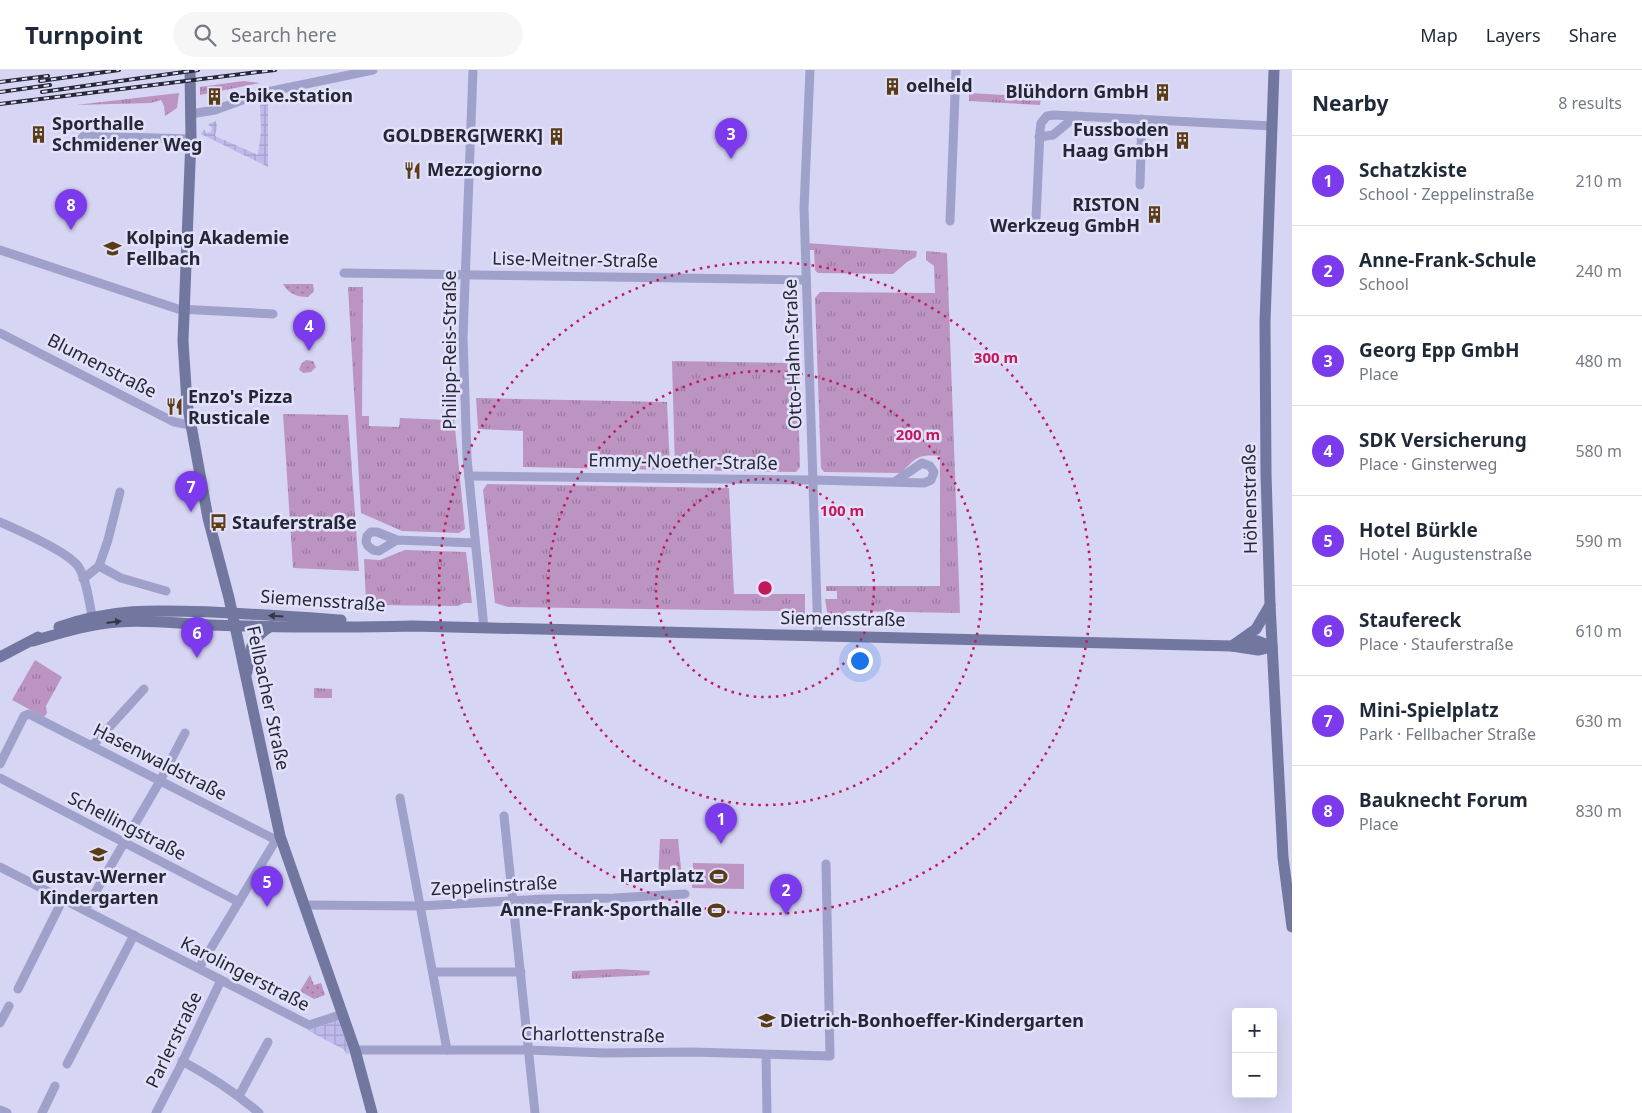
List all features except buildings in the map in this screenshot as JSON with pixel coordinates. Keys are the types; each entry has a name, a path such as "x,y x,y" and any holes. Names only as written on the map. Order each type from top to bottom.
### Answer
{"main road":[{"name":"Fellbacher Straße","path":"190,70 191,139 184,310 184,367 190,425 208,518 246,678 278,838 304,905 355,1050 372,1113"},
{"name":"Höhenstraße","path":"1274,70 1265,322 1266,474 1270,604 1283,857 1292,927"},
{"path":"1236,643 1256,629 1270,604"},
{"path":"0,657 33,641 110,613 149,610 232,613"},
{"name":"Siemensstraße","path":"232,613 412,626 818,636 1236,643 1258,641 1272,647"},
{"path":"92,621 147,620 234,626"},
{"name":"Siemensstraße","path":"234,626 364,628 412,626"},
{"path":"246,678 251,645 257,636 271,626"}],"street":[{"path":"190,114 215,110 262,92 373,70"},
{"name":"Philipp-Reis-Straße","path":"473,70 463,337 469,476 484,628"},
{"name":"Otto-Hahn-Straße","path":"810,70 804,208 818,636"},
{"path":"950,222 956,70"},
{"path":"1036,219 1039,137 1041,123 1047,116 1273,126"},
{"path":"1039,137 1058,132 1076,116"},
{"path":"1140,185 1142,119"},
{"path":"80,140 84,136 191,139"},
{"path":"2,250 184,310 273,314"},
{"name":"Lise-Meitner-Straße","path":"344,273 806,280"},
{"name":"Blumenstraße","path":"0,333 174,422 190,425"},
{"name":"Emmy-Noether-Straße","path":"469,476 896,481"},
{"path":"83,579 99,566 108,540 120,492"},
{"path":"0,522 55,549 77,565 83,579 92,621"},
{"path":"397,540 475,542"},
{"path":"99,566 121,578 166,591"},
{"path":"92,745 144,689"},
{"name":"Hasenwaldstraße","path":"0,764 24,716 29,714 278,838"},
{"path":"85,910 185,733"},
{"name":"Schellingstraße","path":"0,778 240,902"},
{"path":"400,798 447,1050"},
{"path":"504,816 535,1113"},
{"path":"199,968 278,838"},
{"name":"Charlottenstraße","path":"355,1050 691,1052 766,1056 830,1056 826,864"},
{"name":"Karolingerstraße","path":"0,867 309,1025 342,1014"},
{"name":"Zeppelinstraße","path":"304,905 420,906 686,894"},
{"path":"18,989 63,899"},
{"path":"67,1064 134,935"},
{"path":"433,972 521,972"},
{"name":"Parlerstraße","path":"156,1113 221,980"},
{"path":"0,1023 9,1006"},
{"path":"239,1096 268,1042"},
{"path":"766,1056 767,1113"},
{"path":"182,1061 208,1075 239,1096 258,1113"},
{"path":"42,1113 55,1086"},
{"path":"0,1110 7,1113"}],"green space":[{"path":"243,81 260,83 200,95 200,87"},
{"path":"179,93 177,108 165,116 161,100 151,103 76,105"},
{"path":"969,93 1041,97 1040,105 969,101"},
{"path":"807,243 917,251 916,257 893,274 818,273 815,270 814,250 807,250"},
{"path":"926,251 947,253 960,613 847,611 838,617 828,617 825,599 837,599 837,591 826,591 826,586 940,586 940,456 918,458 901,473 824,472 821,468 815,298 820,292 935,293 934,266 926,260"},
{"path":"283,284 313,284 314,291 308,297 300,296 291,293"},
{"path":"348,287 363,287 362,416 369,416 369,426 399,427 400,418 447,420 454,418 465,529 459,533 402,531 361,513"},
{"path":"306,360 313,361 316,367 311,372 304,373 299,370 301,364"},
{"path":"672,361 797,363 800,467 796,472 675,470"},
{"path":"476,398 667,402 670,470 523,467 523,431 478,429"},
{"path":"283,414 348,415 359,571 293,568"},
{"path":"487,484 729,488 734,594 805,594 805,617 794,616 785,611 508,607 495,603 483,490"},
{"path":"405,550 466,552 472,603 464,603 458,606 369,605 366,602 364,559 380,560"},
{"path":"35,660 62,677 46,706 47,713 44,717 12,700"},
{"path":"314,688 332,689 332,698 314,698"},
{"path":"660,839 678,839 682,878 658,878"},
{"name":"Hartplatz","path":"693,863 744,864 744,889 692,888"},
{"path":"618,969 650,971 649,975 572,979 572,971"},
{"path":"310,975 314,985 321,983 325,995 314,999 300,991"}],"shaded area":[{"path":"268,103 268,167 201,134 204,129 206,133 211,132 212,128 208,124 216,121 215,136 258,155 261,131 260,105"},
{"path":"339,1020 350,1053 347,1054 343,1049 307,1030"}],"railway":[{"path":"40,81 119,70"},
{"path":"42,92 198,70"},
{"path":"0,104 275,70"},
{"path":"0,82 48,76"},
{"path":"0,92 50,85"}],"place":[{"name":"oelheld","path":"892,86"},
{"name":"Blühdorn GmbH","path":"1163,92"},
{"name":"e-bike.station","path":"215,96"},
{"name":"Sporthalle Schmidener Weg","path":"38,134"},
{"name":"GOLDBERG[WERK]","path":"557,136"},
{"name":"Fussboden Haag GmbH","path":"1183,140"},
{"name":"Georg Epp GmbH","path":"731,159"},
{"name":"Mezzogiorno","path":"413,170"},
{"name":"RISTON Werkzeug GmbH","path":"1154,215"},
{"name":"Bauknecht Forum","path":"71,230"},
{"name":"Kolping Akademie Fellbach","path":"112,248"},
{"name":"SDK Versicherung","path":"309,351"},
{"name":"Enzo's Pizza Rusticale","path":"174,407"},
{"name":"Mini-Spielplatz","path":"191,512"},
{"name":"Stauferstraße","path":"218,523"},
{"name":"Staufereck","path":"197,658"},
{"name":"Schatzkiste","path":"721,844"},
{"name":"Gustav-Werner Kindergarten","path":"99,854"},
{"name":"Hartplatz","path":"718,876"},
{"name":"Hotel Bürkle","path":"267,907"},
{"name":"Anne-Frank-Sporthalle","path":"716,910"},
{"name":"Anne-Frank-Schule","path":"786,915"},
{"name":"Dietrich-Bonhoeffer-Kindergarten","path":"766,1021"}]}
